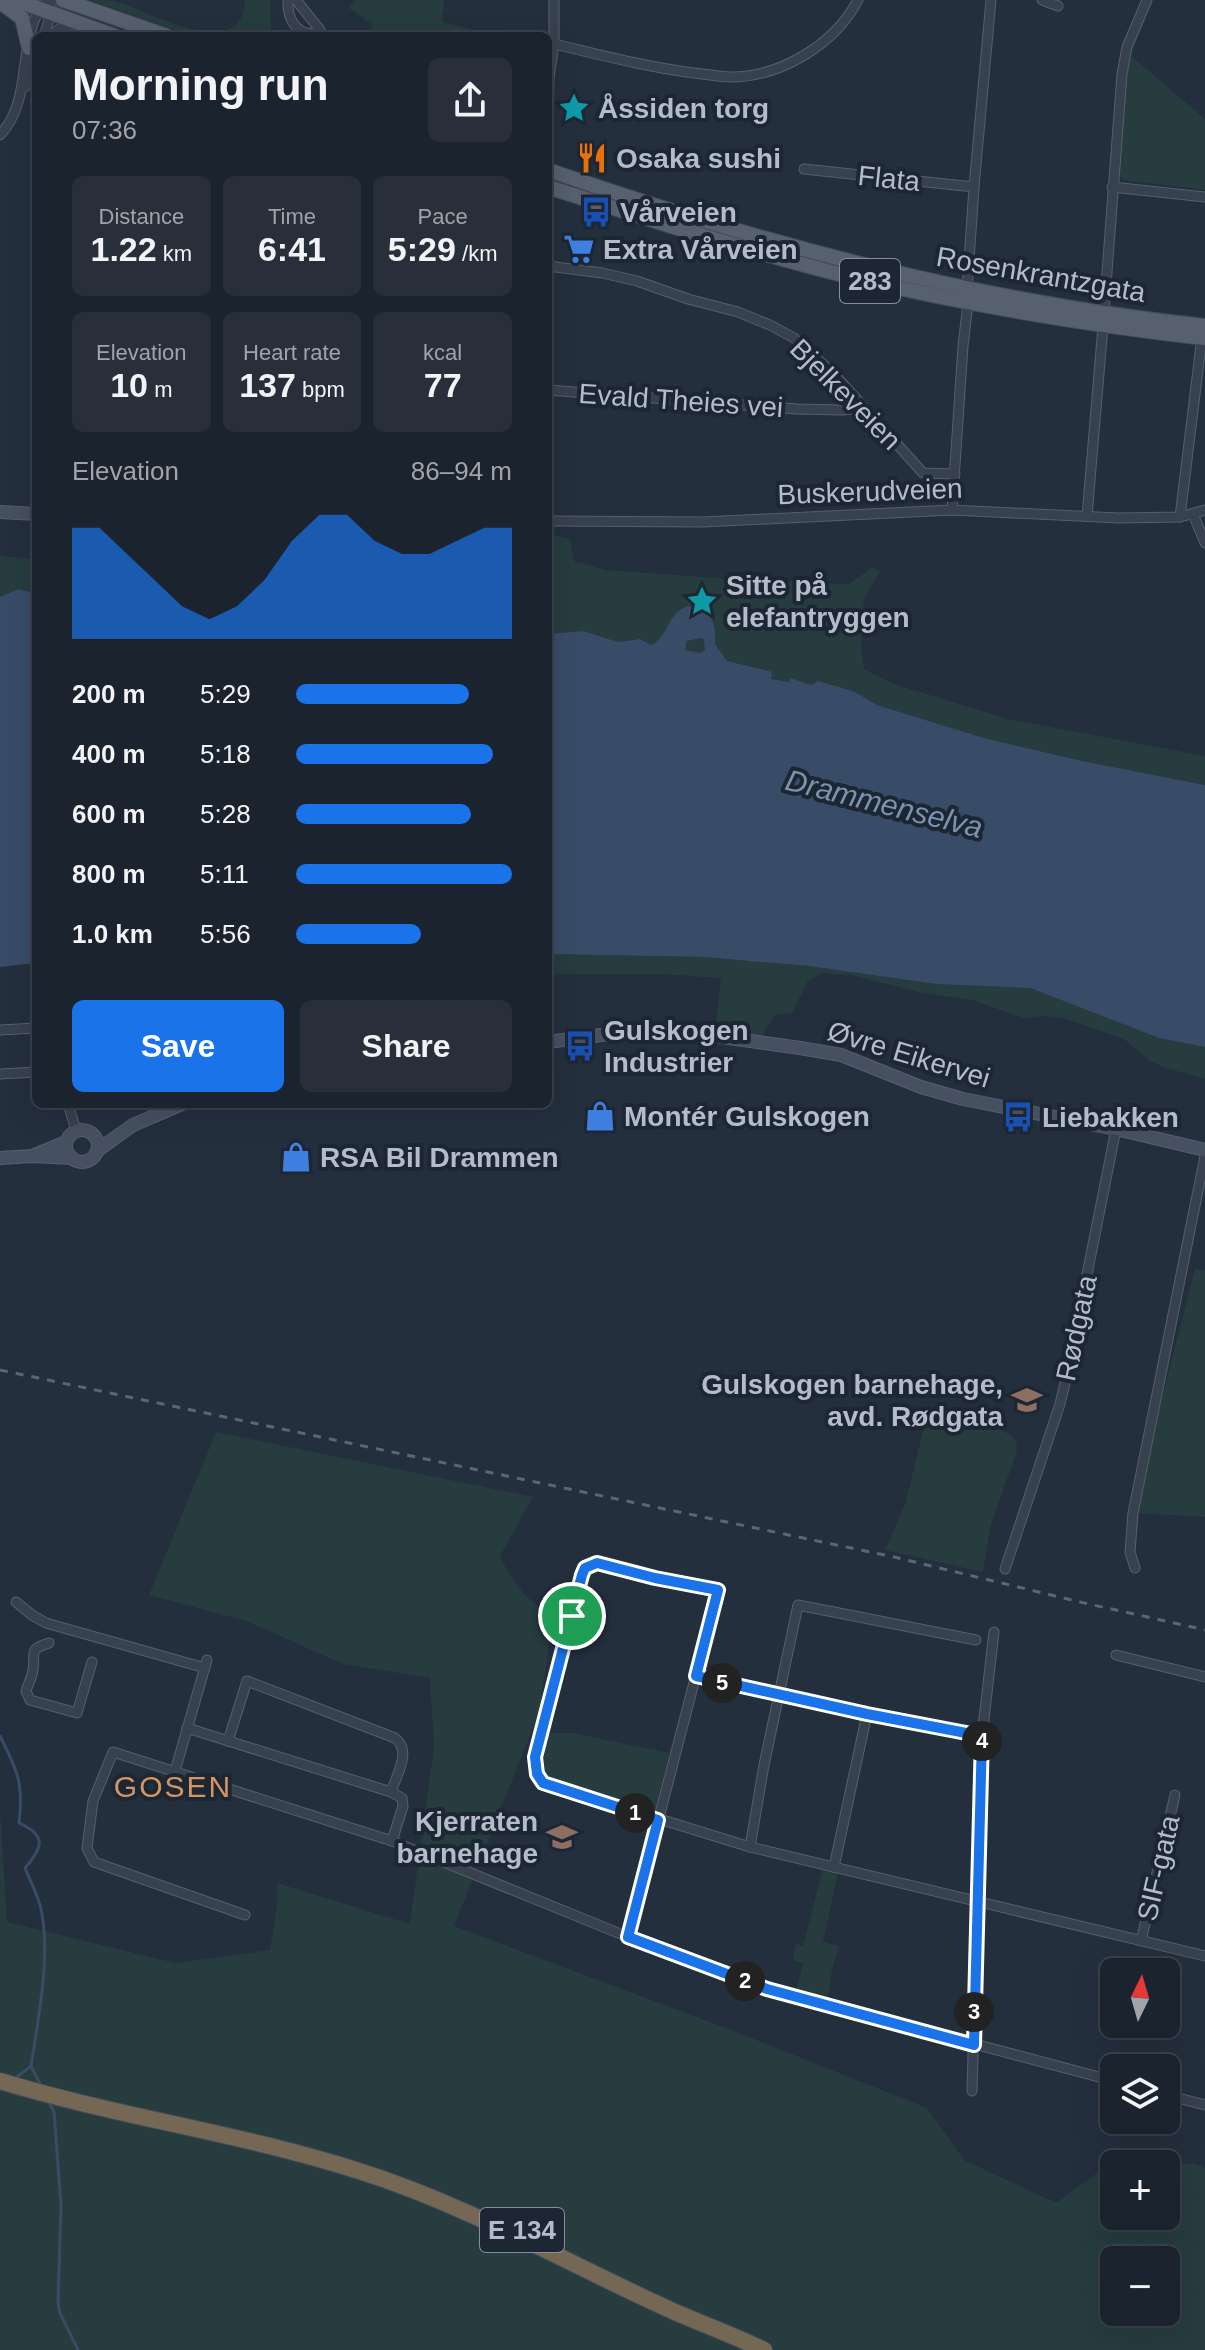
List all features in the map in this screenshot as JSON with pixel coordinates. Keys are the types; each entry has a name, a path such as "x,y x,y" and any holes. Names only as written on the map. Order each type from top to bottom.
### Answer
{"highway":[{"name":"E 134","path":"0,2074 105,2102 273,2139 359,2167 467,2212 676,2312 764,2350"},
{"name":"E 134","path":"0,2081 119,2112 339,2161"}],"main road":[{"path":"15,0 47,6 80,24 103,32"},
{"path":"63,0 155,32"},
{"path":"0,2 22,18 32,54"},
{"name":"Rosenkrantzgata","path":"552,171 748,235 968,296"},
{"name":"Rosenkrantzgata","path":"552,188 800,264 968,296 1204,334"},
{"path":"0,512 32,514"},
{"name":"Øvre Eikervei","path":"552,1041 616,1033 664,1033 800,1048 841,1055 921,1087 963,1099 1205,1150"},
{"path":"0,1158 32,1156 87,1161 133,1125 173,1108"},
{"path":"91,1132 133,1125"},
{"path":"72,1158 66,1151 66,1142 76,1130 91,1132 98,1140 98,1150"},
{"path":"32,1156 66,1142"}],"street":[{"path":"288,0 289,18 305,32"},
{"path":"296,0 320,30 318,32"},
{"path":"552,57 554,0"},
{"path":"554,44 658,68 732,77 761,73 791,62 817,47 834,32 858,0"},
{"path":"952,510 974,187 991,0"},
{"path":"1042,0 1058,6"},
{"path":"1087,516 1122,74 1127,47 1147,0"},
{"path":"46,32 47,6"},
{"path":"0,135 12,119 21,93 32,54 32,28 47,6"},
{"path":"53,32 64,26 80,24"},
{"name":"Flata","path":"804,169 974,187"},
{"path":"1112,187 1205,197"},
{"name":"Bjelkeveien","path":"552,267 637,281 770,325 794,338 815,355 923,473 955,474"},
{"path":"1180,517 1204,334"},
{"name":"Evald Theies vei","path":"552,390 797,409 862,408"},
{"name":"Buskerudveien","path":"552,521 703,522 952,510 1180,517 1205,510"},
{"path":"1193,514 1205,543"},
{"path":"0,1030 32,1028"},
{"path":"0,1074 32,1072"},
{"path":"69,1108 76,1130"},
{"name":"Rødgata","path":"1005,1569 1060,1404 1116,1129"},
{"path":"1135,1568 1130,1552 1133,1513 1205,1156"},
{"path":"628,1937 658,1820 718,1590 597,1563 585,1568 535,1757 537,1774 543,1783 658,1820 750,1847 1205,1956"},
{"path":"16,1602 46,1623 206,1664 175,1771"},
{"path":"750,1847 798,1605 976,1640"},
{"path":"972,2091 982,1736 994,1632"},
{"path":"49,1643 33,1653 33,1671 26,1691 27,1697 33,1701 77,1713 92,1662"},
{"path":"1116,1655 1205,1677"},
{"path":"696,1676 779,1696 982,1736"},
{"path":"228,1741 247,1681 395,1738 404,1752 391,1792"},
{"path":"834,1867 867,1714"},
{"path":"187,1728 402,1798 403,1806 392,1841"},
{"path":"245,1915 94,1862 87,1848 93,1801 113,1752 392,1841 628,1937 767,1989 1100,2077"},
{"name":"SIF-gata","path":"1141,1941 1175,1795"},
{"path":"1180,2099 1205,2105"}],"green space":[{"path":"90,0 115,1 191,29 211,32 181,32"},
{"path":"245,0 270,0 271,32 211,32 228,30 240,20"},
{"path":"356,0 444,0 442,22 480,32 372,32 371,24 349,8"},
{"path":"1131,56 1205,119 1205,190 1124,180 1118,174 1124,80"},
{"path":"552,534 570,539 574,561 605,570 849,584 873,567 880,572 864,599 861,647 864,669 894,684 1008,719 1205,756 1205,785 984,738 877,705 855,692 791,679 789,682 770,678 771,673 727,661 715,644 716,632 689,606 676,613 662,636 651,645 640,639 618,642 583,631 552,635"},
{"path":"0,556 32,559 32,592 18,589 0,597"},
{"path":"701,638 706,650 700,653 685,650 687,641"},
{"path":"552,954 704,957 809,966 936,984 1030,988 1159,1038 1205,1047 1205,1079 1163,1067 1149,1060 1124,1039 1063,1018 1024,1018 972,1000 923,993 851,975 821,973 807,982 792,1013 775,1015 761,1037 715,1031 721,978 661,974 552,974"},
{"path":"1195,1269 1205,1271 1205,1517 1133,1513"},
{"path":"929,1406 999,1429 1014,1438 1016,1443 1017,1451 991,1524 983,1572 885,1550 905,1505"},
{"path":"216,1432 533,1497 500,1556 522,1591 553,1618 539,1713 454,1926 734,2031 927,2108 964,2160 1056,2203 1100,2171 1100,2230 1180,2230 1180,2163 1205,2168 1205,2350 0,2350 0,1809 7,1922 175,1963 270,1950 277,1883 410,1924 434,1747 430,1678 343,1664 246,1621 149,1595"},
{"path":"546,1733 573,1733 669,1753 656,1809 651,1813 544,1779 540,1761"},
{"path":"823,1869 838,1873 823,1942 839,1946 828,1997 797,1989 803,1963 793,1960 796,1943 803,1946"}],"water":[{"path":"18,589 32,591 32,963 0,967 0,597"},
{"name":"Drammenselva","path":"689,606 703,610 713,624 715,644 727,661 772,672 771,679 789,682 790,678 812,685 818,681 855,692 877,705 984,738 1205,785 1205,1047 1159,1038 1030,988 936,984 809,966 704,957 552,954 552,634 583,631 618,642 640,639 651,645 662,636 676,613","holes":["701,638 705,650 700,653 685,650 687,641"]}],"waterway":[{"path":"0,1736 18,1777 21,1797 19,1823 38,1838 38,1848 25,1868 41,1909 45,1946 31,2066 13,2080"},
{"path":"31,2066 41,2086"},
{"path":"48,2100 54,2112 61,2206 58,2303 78,2350"}],"railway":[{"path":"0,1370 894,1557 1205,1630"}],"place":[{"name":"Åssiden torg","path":"574,108"},
{"name":"Osaka sushi","path":"592,158"},
{"name":"Vårveien","path":"596,212"},
{"name":"Extra Vårveien","path":"579,249"},
{"name":"Sitte på elefantryggen","path":"702,601"},
{"name":"Gulskogen Industrier","path":"580,1046"},
{"name":"Montér Gulskogen","path":"600,1116"},
{"name":"Liebakken","path":"1018,1117"},
{"name":"RSA Bil Drammen","path":"296,1157"},
{"name":"Gulskogen barnehage, avd. Rødgata","path":"1027,1400"},
{"name":"Kjerraten barnehage","path":"562,1837"}],"district":[{"name":"GOSEN","path":"173,1787"}],"route":[{"path":"590,1564 718,1590 696,1676 779,1696 982,1736 974,2045 767,1989 628,1937 658,1820 543,1783 537,1774 535,1757 572,1616 582,1575 590,1564"}]}
